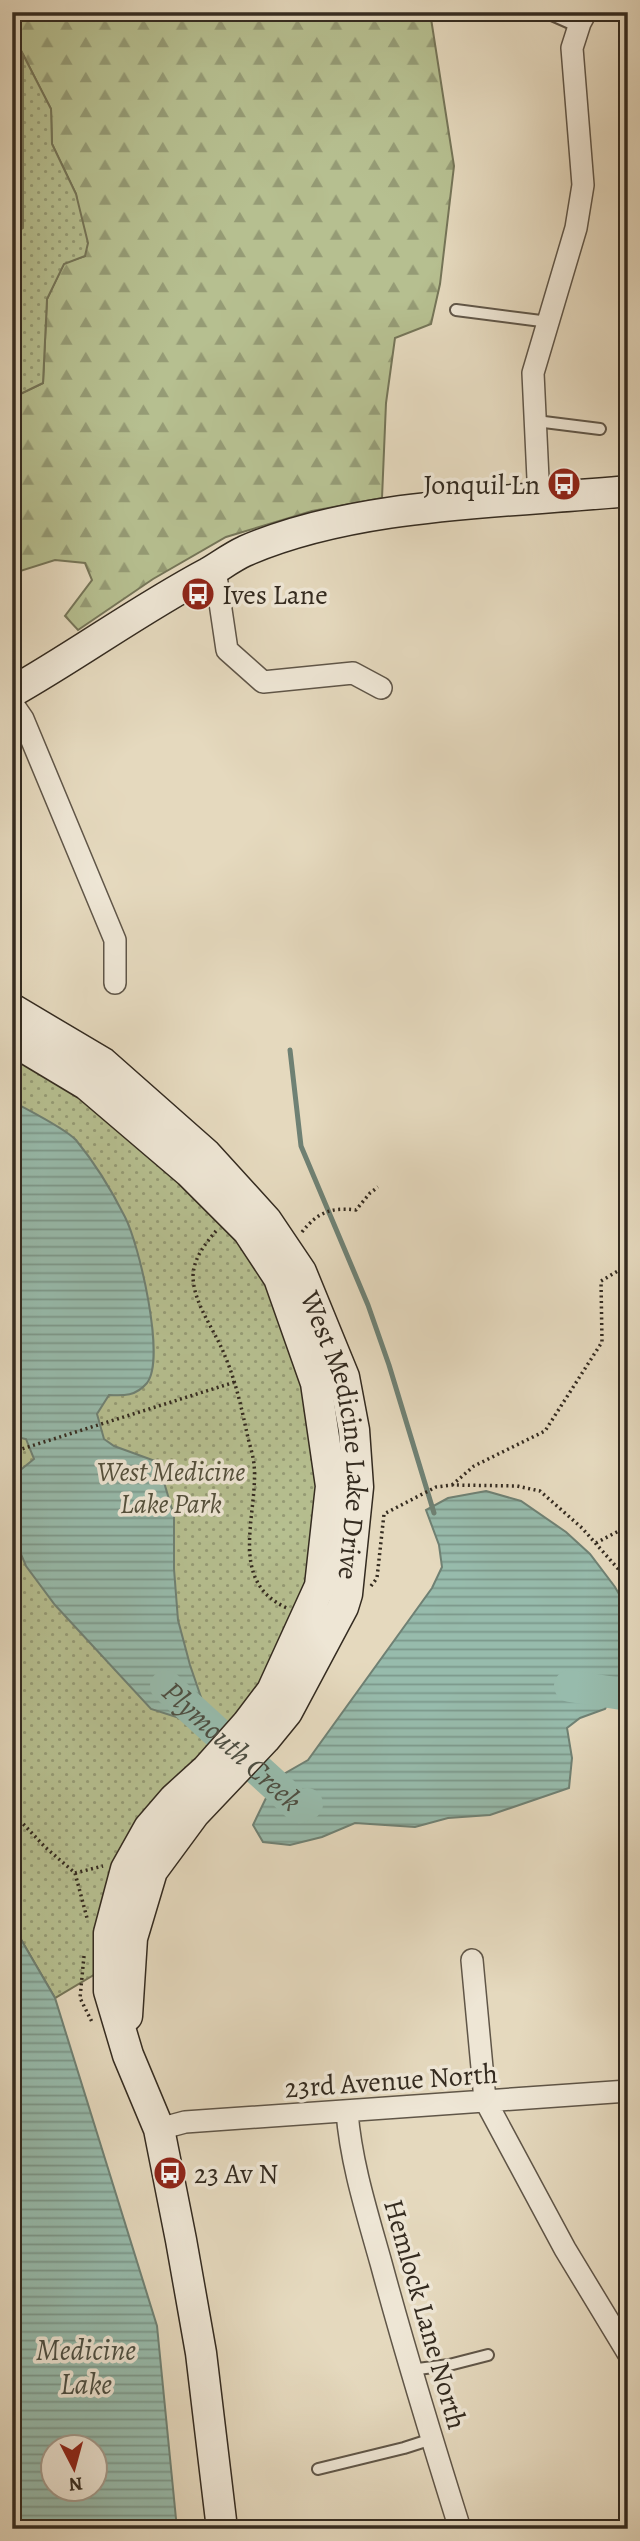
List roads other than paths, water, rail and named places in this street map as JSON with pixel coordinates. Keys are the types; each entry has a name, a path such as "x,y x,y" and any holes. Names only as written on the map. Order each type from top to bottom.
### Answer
{"street":[{"path":"539,500 533,373 576,228 583,185 579,29"},
{"path":"12,692 172,591 244,552 300,532 359,518 418,509 628,491"},
{"path":"215,569 227,650 263,682 353,673 381,688"},
{"path":"12,703 23,719 115,940 115,983"},
{"name":"West Medicine Lake Drive","path":"12,1009 103,1063 206,1154 265,1220 301,1272 344,1377 354,1430 358,1487 347,1594 343,1607 287,1712 256,1732 215,1777 174,1799 149,1828 125,1869 109,1933 109,1991 128,2055 159,2129 181,2240 201,2353 222,2529"},
{"name":"West Medicine Lake Drive","path":"12,1040 87,1085 189,1172 248,1231 279,1278 316,1383 331,1486 320,1587 256,1732"},
{"path":"472,1961 485,2101 565,2249 628,2353"},
{"name":"23rd Avenue North","path":"159,2129 185,2122 628,2091"},
{"name":"Hemlock Lane North","path":"346,2112 349,2143 410,2370 460,2529"}],"lane":[{"path":"545,12 579,29"},
{"path":"456,310 549,322"},
{"path":"536,421 600,429"},
{"path":"410,2370 449,2365 488,2355"},
{"path":"318,2469 432,2439"}],"water":[{"path":"12,1101 76,1140 96,1167 125,1217 137,1251 152,1327 152,1370 143,1387 130,1394 109,1395 97,1414 104,1439 114,1446 158,1462 174,1516 178,1620 203,1703 189,1721 151,1709 55,1605 26,1566 12,1533 12,1481 18,1472 34,1459 26,1439 12,1436"},
{"path":"486,1491 521,1501 566,1532 590,1554 627,1608 628,1665 623,1677 605,1709 580,1718 567,1728 572,1758 569,1788 490,1815 448,1818 415,1827 355,1823 322,1837 290,1845 263,1842 253,1825 266,1798 282,1775 308,1760 432,1588 442,1567 439,1545 426,1510 448,1498"},
{"name":"Medicine Lake","path":"12,1924 55,1998 157,2326 177,2529 12,2529"}],"waterway":[{"path":"290,1050 301,1146 368,1305 434,1513"},
{"name":"Plymouth Creek","path":"166,1686 299,1807 307,1804"},
{"name":"Plymouth Creek","path":"570,1686 628,1695"}],"place":[{"name":"Jonquil Ln","path":"564,484"},
{"name":"Ives Lane","path":"198,594"},
{"name":"23 Av N","path":"170,2173"}],"park label":[{"name":"West Medicine Lake Park","path":"171,1487"}]}
